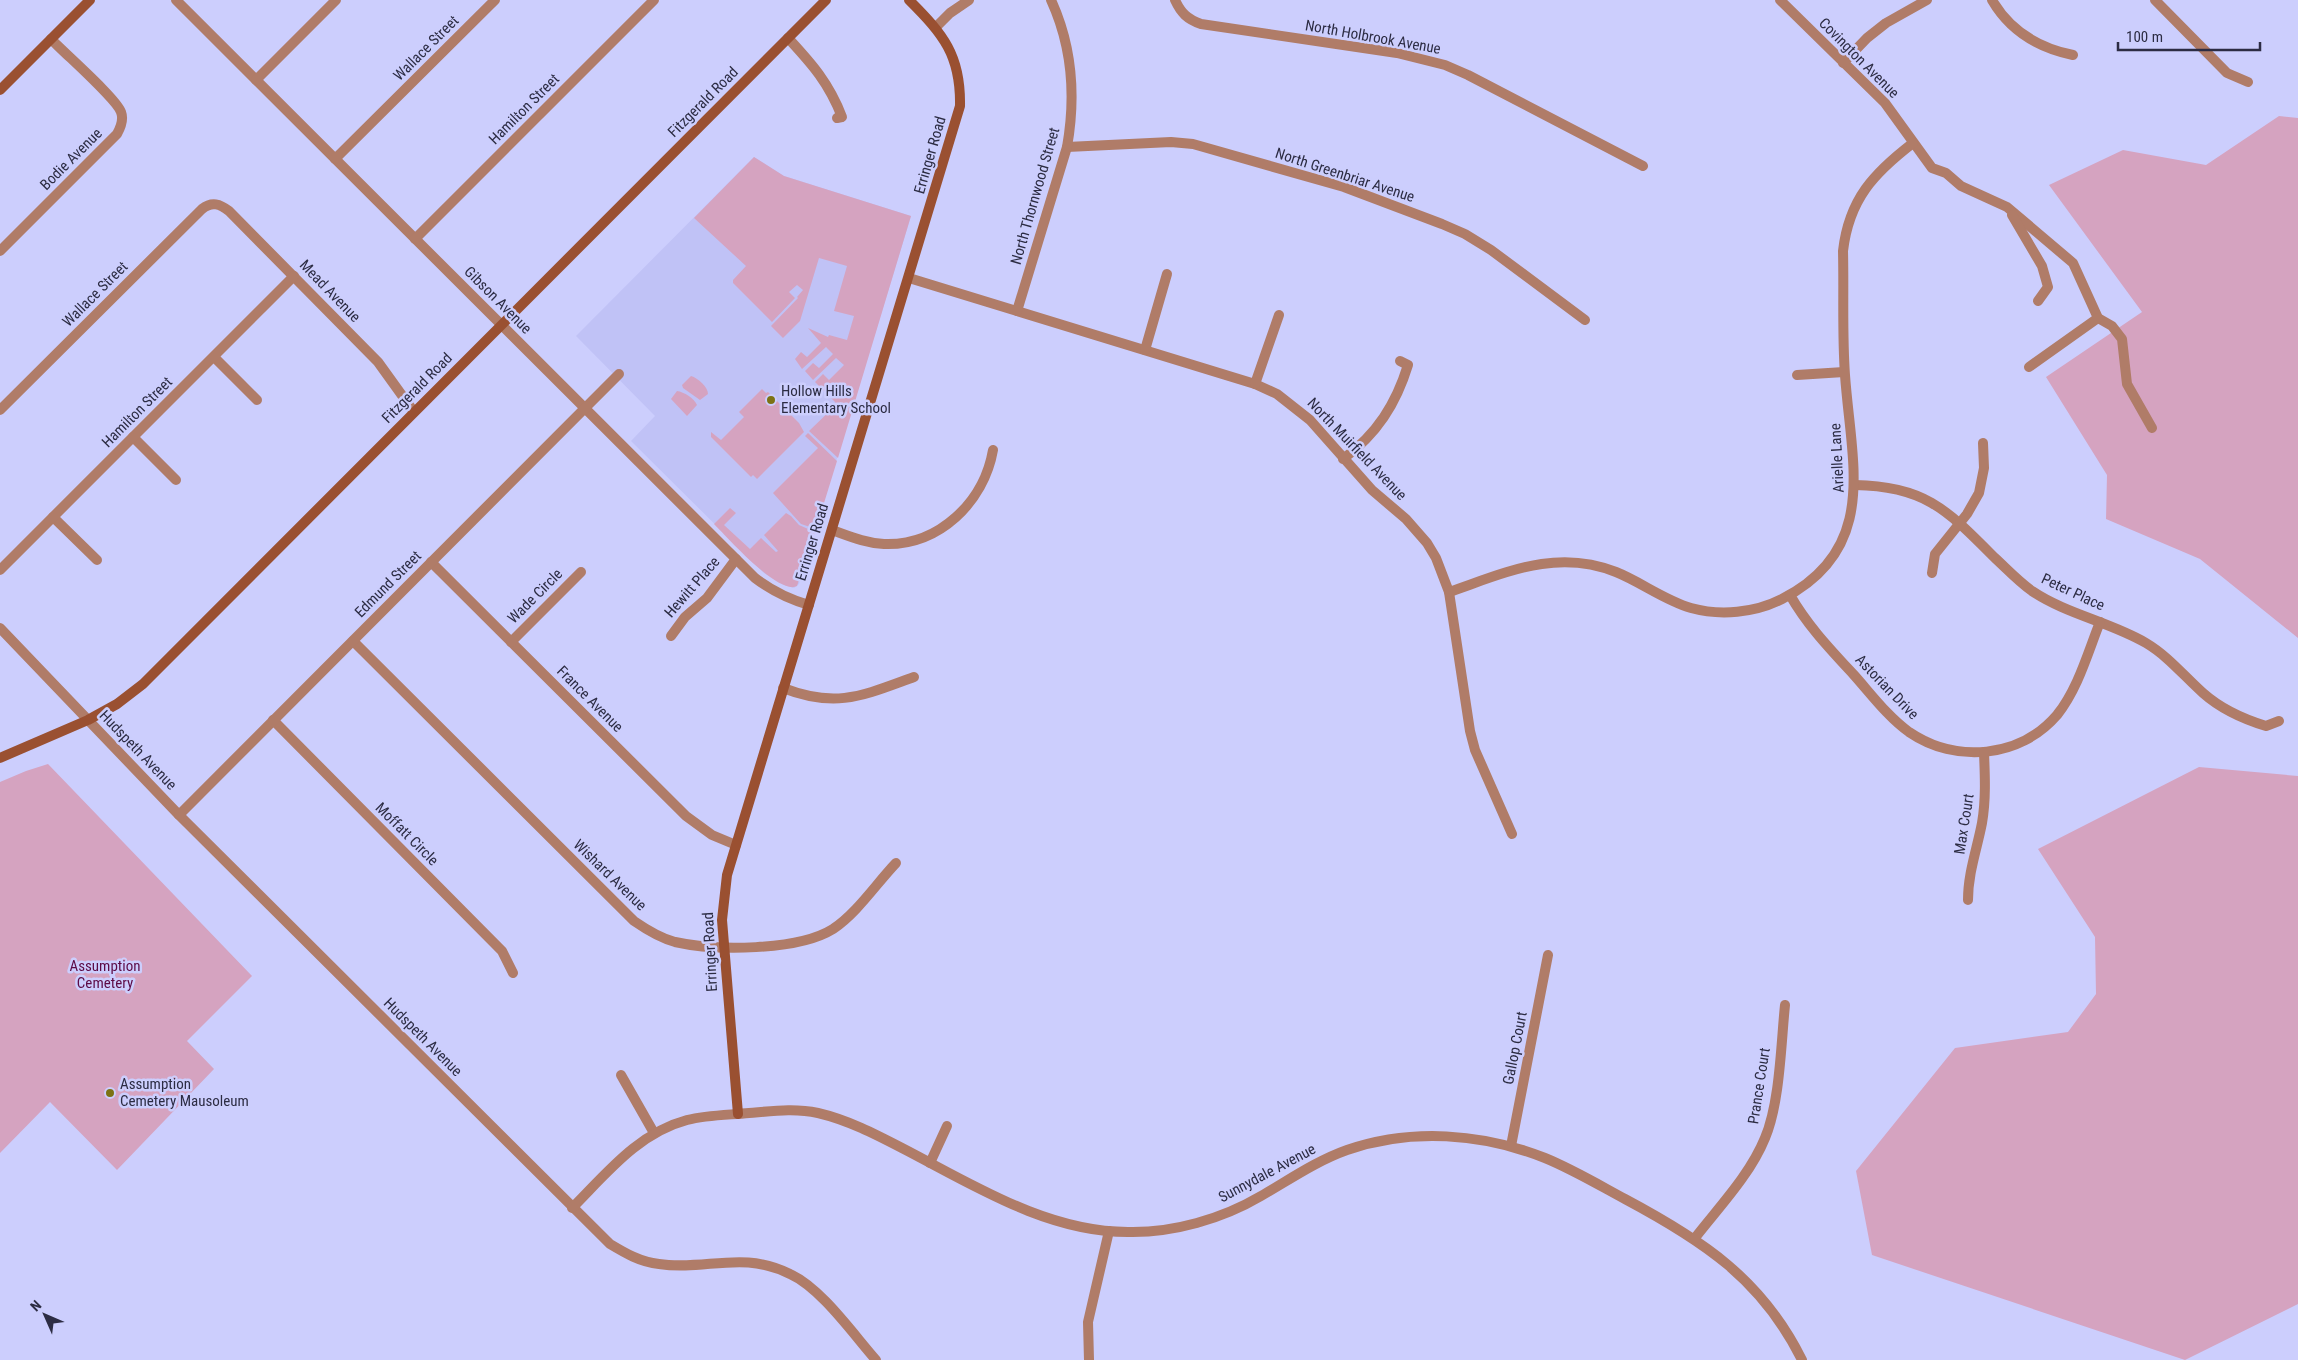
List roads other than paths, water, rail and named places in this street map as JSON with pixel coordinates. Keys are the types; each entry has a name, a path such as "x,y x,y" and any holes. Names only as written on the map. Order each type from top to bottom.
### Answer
{"street":[{"path":"0,90 90,0"},
{"path":"256,80 336,0"},
{"name":"Wallace Street","path":"335,159 495,0"},
{"name":"Hamilton Street","path":"415,238 654,0"},
{"name":"Fitzgerald Road","path":"0,758 88,720 117,704 143,684 826,0"},
{"name":"Erringer Road","path":"738,1114 724,947 723,898 736,845 960,106 960,84 956,64 948,44 936,27 909,0"},
{"path":"936,27 950,13 969,0"},
{"name":"North Thornwood Street","path":"1017,311 1066,147 1072,104 1072,81 1065,38 1051,0"},
{"name":"North Holbrook Avenue","path":"1175,0 1183,14 1201,24 1397,53 1445,65 1468,74 1643,166"},
{"name":"Covington Avenue","path":"1780,0 1885,103 1932,168 1946,173 1961,186 2007,207 2073,263 2098,318"},
{"path":"1843,63 1867,38 1886,23 1927,0"},
{"path":"1992,0 2005,19 2030,40 2058,52 2073,55"},
{"path":"2156,0 2227,74 2248,82"},
{"name":"Gibson Avenue","path":"178,1 736,559 771,590 791,600 809,605"},
{"path":"788,38 823,78 835,98 842,117 837,118"},
{"name":"Bodie Avenue","path":"0,251 117,134 121,127 123,118 115,103 50,39"},
{"name":"North Greenbriar Avenue","path":"1066,147 1171,142 1193,144 1344,187 1465,234 1497,255 1585,320"},
{"name":"Arielle Lane","path":"1448,592 1531,565 1566,561 1601,566 1674,602 1709,611 1742,611 1760,608 1790,595 1820,572 1840,544 1852,510 1855,485 1844,372 1843,251 1845,234 1854,207 1868,183 1886,163 1914,143"},
{"name":"Wallace Street","path":"0,410 202,209 214,204"},
{"name":"Mead Avenue","path":"214,204 223,206 230,211 378,362 414,412"},
{"path":"2007,207 2042,266 2048,287 2038,301"},
{"path":"1144,350 1167,274"},
{"name":"Hamilton Street","path":"0,570 294,276"},
{"name":"North Muirfield Avenue","path":"909,278 1255,384 1277,394 1297,408 1372,490 1406,519 1427,543 1443,574 1448,592 1470,731 1475,750 1512,834"},
{"path":"1255,384 1279,315"},
{"path":"2029,367 2098,318 2112,326 2122,339 2127,384 2152,428"},
{"path":"214,357 257,400"},
{"path":"1343,459 1370,437 1391,409 1401,388 1408,365 1400,361"},
{"path":"1796,375 1844,372"},
{"name":"Edmund Street","path":"179,814 619,374"},
{"path":"133,437 176,480"},
{"path":"1932,573 1935,554 1974,504 1983,481 1984,456 1982,443"},
{"path":"832,530 859,540 884,544 911,541 935,532 957,517 974,498 986,476 993,450"},
{"name":"Peter Place","path":"1855,485 1894,488 1918,495 1940,507 1960,523 2015,578 2032,591 2050,602 2128,634 2154,648 2178,668 2203,694 2234,714 2266,726 2280,720"},
{"path":"53,517 97,560"},
{"name":"Hewitt Place","path":"671,636 684,617 707,598 736,559"},
{"name":"France Avenue","path":"431,562 686,816 712,835 736,845"},
{"name":"Wade Circle","path":"511,642 581,572"},
{"name":"Astorian Drive","path":"1790,595 1816,634 1908,731 1942,748 1959,752 1984,753 2007,748 2041,730 2057,714 2072,690 2100,622"},
{"name":"Hudspeth Avenue","path":"0,628 179,814 610,1244 628,1255 644,1261 673,1265 749,1261 771,1265 792,1274 818,1294 876,1360"},
{"name":"Wishard Avenue","path":"353,641 634,921 655,935 674,942 724,947 788,945 818,936 844,921 896,862"},
{"path":"783,688 815,698 844,699 865,695 914,677"},
{"name":"Moffatt Circle","path":"273,720 502,951 514,973"},
{"name":"Max Court","path":"1968,900 1968,880 1984,808 1984,753"},
{"name":"Gallop Court","path":"1511,1146 1548,955"},
{"name":"Prance Court","path":"1695,1238 1751,1164 1766,1136 1774,1108 1785,1005"},
{"path":"621,1075 654,1133"},
{"name":"Sunnydale Avenue","path":"572,1208 633,1148 654,1133 690,1120 738,1114 792,1110 823,1114 859,1127 1016,1206 1046,1218 1077,1226 1127,1232 1161,1230 1195,1223 1228,1212 1259,1198 1316,1163 1347,1150 1379,1141 1412,1136 1445,1135 1478,1139 1511,1146 1545,1158 1695,1238 1719,1256 1760,1297 1785,1330 1802,1360"},
{"path":"930,1163 947,1126"},
{"path":"1089,1360 1088,1322 1109,1231"}],"place":[{"name":"Hollow Hills Elementary School","path":"771,400"},
{"name":"Assumption Cemetery Mausoleum","path":"110,1093"}],"park label":[{"name":"Assumption Cemetery","path":"105,974"}]}
